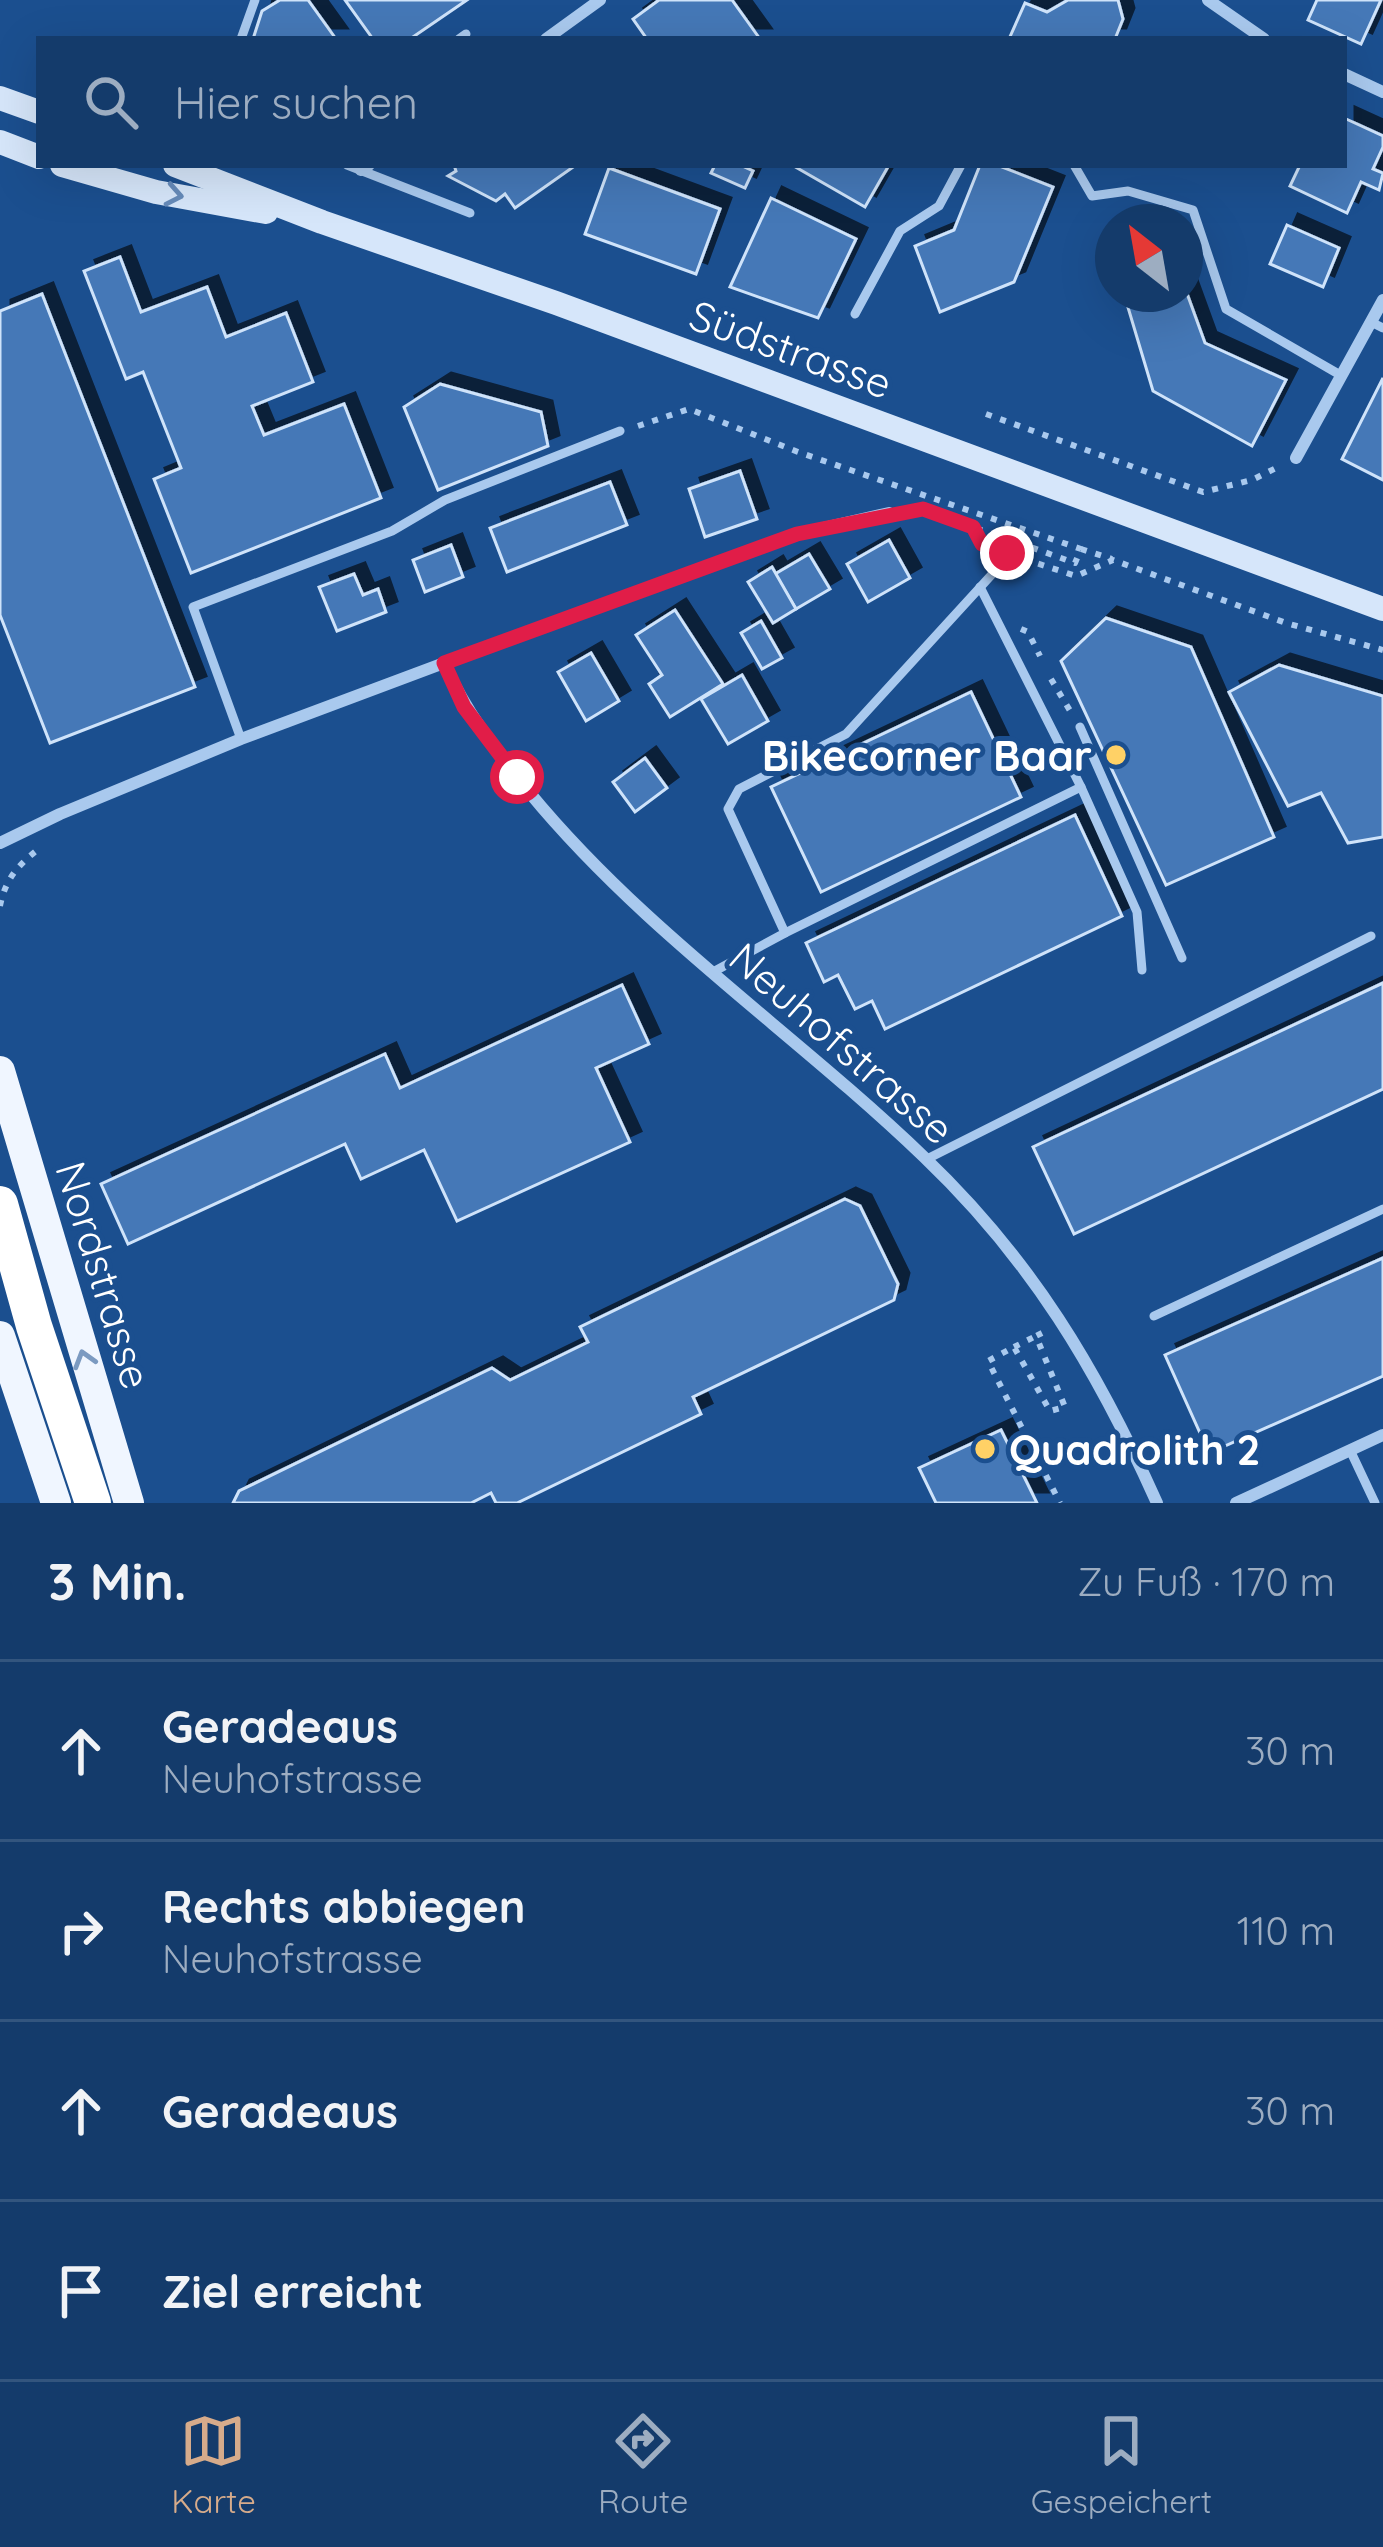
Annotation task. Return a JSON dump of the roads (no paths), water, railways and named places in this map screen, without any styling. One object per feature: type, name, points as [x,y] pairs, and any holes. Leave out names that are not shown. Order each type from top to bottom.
[{"type":"highway","points":[[0,1204],[40,1345],[93,1503]]},
{"type":"main road","points":[[0,98],[36,111]]},
{"type":"main road","points":[[0,142],[36,156]]},
{"type":"main road","name":"Südstrasse","points":[[72,168],[156,192],[322,222]]},
{"type":"main road","name":"Südstrasse","points":[[183,168],[1383,609]]},
{"type":"main road","name":"Südstrasse","points":[[1232,554],[1383,590]]},
{"type":"main road","name":"Nordstrasse","points":[[0,1071],[129,1503]]},
{"type":"main road","points":[[0,1336],[56,1503]]},
{"type":"street","points":[[550,36],[600,0]]},
{"type":"street","points":[[1208,0],[1260,36]]},
{"type":"street","points":[[1347,75],[1383,92]]},
{"type":"street","points":[[1296,458],[1377,325],[1383,300]]},
{"type":"street","points":[[0,843],[241,740],[444,663],[797,534],[889,514]]},
{"type":"street","name":"Neuhofstrasse","points":[[444,663],[464,707],[562,832],[619,890],[926,1159],[985,1220],[1040,1288],[1114,1408],[1156,1503]]},
{"type":"street","points":[[1236,1503],[1383,1435]]},
{"type":"lane","points":[[242,36],[255,0]]},
{"type":"lane","points":[[361,168],[470,213]]},
{"type":"lane","points":[[855,314],[900,230],[939,206],[959,168]]},
{"type":"lane","points":[[1076,168],[1092,196],[1129,191],[1193,210],[1226,309],[1342,376]]},
{"type":"lane","points":[[241,740],[193,607],[392,531],[445,500],[620,431]]},
{"type":"lane","points":[[785,933],[728,809],[739,789],[846,734],[1006,559]]},
{"type":"lane","points":[[980,587],[1081,787],[1137,912],[1142,970]]},
{"type":"lane","points":[[1080,727],[1182,958]]},
{"type":"lane","points":[[712,972],[1081,787]]},
{"type":"lane","points":[[926,1159],[1371,936]]},
{"type":"lane","points":[[1154,1316],[1383,1209]]},
{"type":"lane","points":[[1350,1450],[1375,1503]]},
{"type":"place","name":"Bikecorner Baar","points":[[1116,755]]},
{"type":"place","name":"Quadrolith 2","points":[[985,1449]]}]
